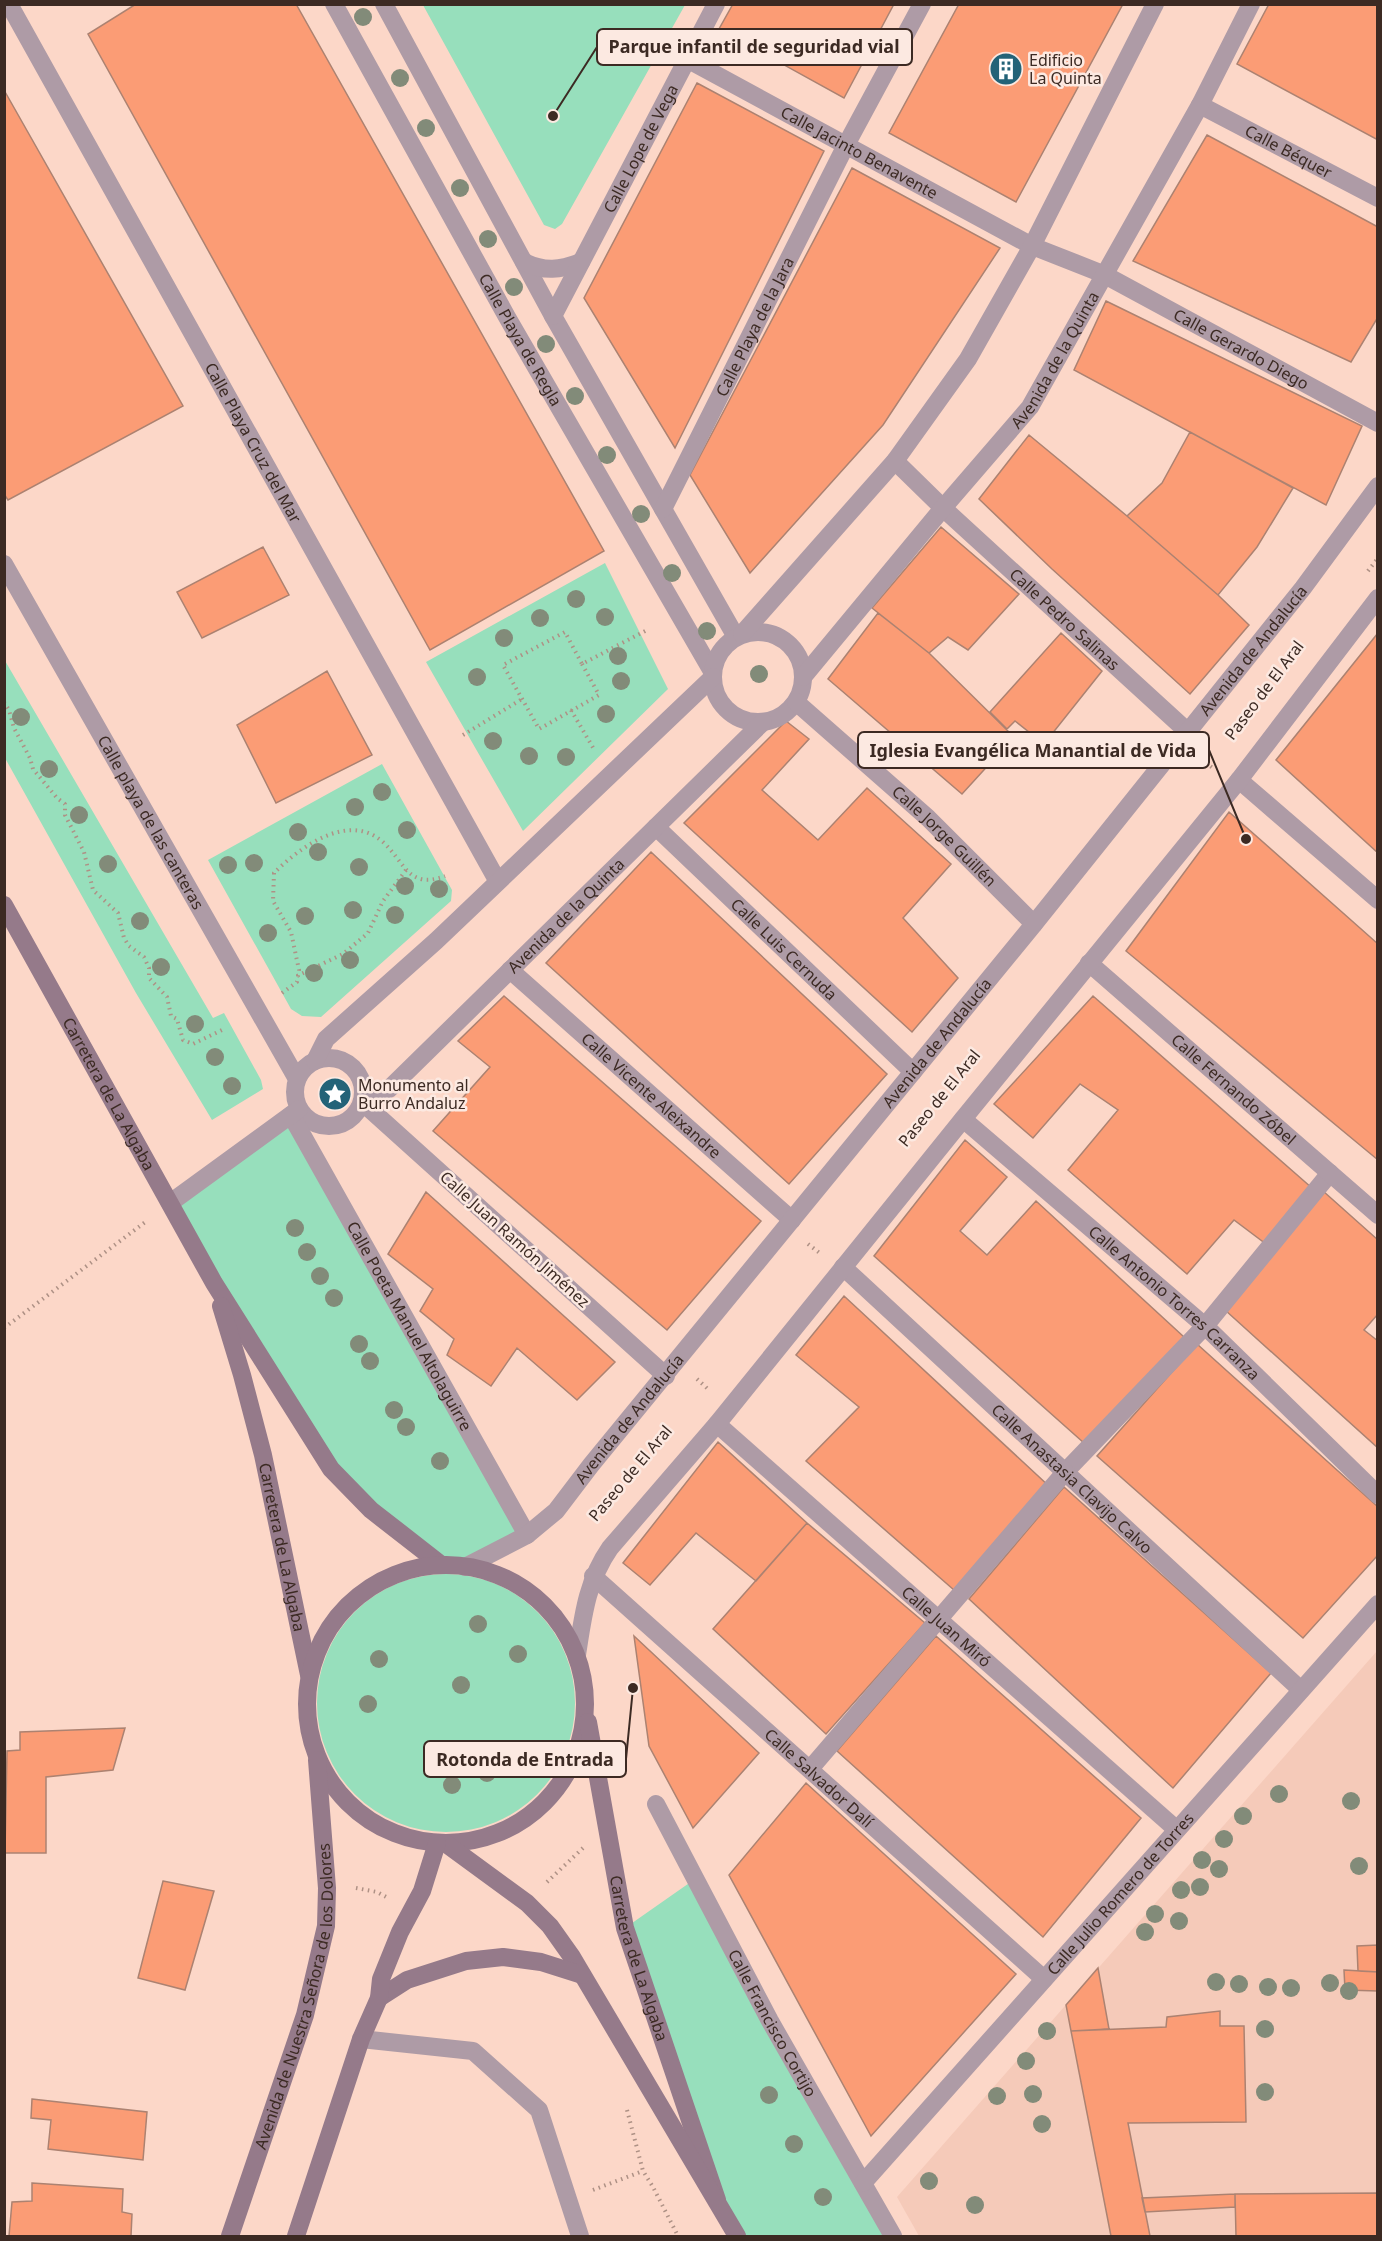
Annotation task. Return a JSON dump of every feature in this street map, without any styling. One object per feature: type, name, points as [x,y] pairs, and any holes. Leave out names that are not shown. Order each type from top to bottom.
[{"type":"main road","name":"Carretera de La Algaba","points":[[4,905],[214,1283],[331,1469],[371,1510],[439,1563]]},
{"type":"main road","name":"Carretera de La Algaba","points":[[214,1283],[263,1455],[309,1675]]},
{"type":"main road","points":[[439,1563],[465,1567],[501,1577],[533,1596],[559,1622],[577,1655],[585,1690],[586,1708],[580,1743],[566,1776],[544,1804],[515,1826],[482,1839],[441,1843],[409,1838],[376,1824],[346,1801],[325,1772],[316,1750],[307,1710],[309,1675],[324,1634],[351,1599],[388,1576],[439,1563]]},
{"type":"main road","name":"Carretera de La Algaba","points":[[586,1708],[625,1928],[717,2200]]},
{"type":"main road","name":"Avenida de Nuestra Señora de los Dolores","points":[[230,2236],[305,2015],[326,1926],[327,1888],[316,1750]]},
{"type":"main road","name":"Carretera de La Algaba","points":[[441,1843],[527,1903],[550,1926],[582,1975],[737,2236]]},
{"type":"main road","points":[[297,2236],[361,2039],[379,1998],[381,1979],[400,1932],[422,1891],[441,1843]]},
{"type":"main road","points":[[379,1998],[407,1980],[466,1961],[503,1957],[541,1962],[582,1975]]},
{"type":"street","name":"Calle Playa Cruz del Mar","points":[[9,4],[497,880]]},
{"type":"street","name":"Calle Playa de Regla","points":[[334,4],[513,327],[713,675]]},
{"type":"street","points":[[384,4],[553,316],[663,509],[739,636]]},
{"type":"street","name":"Calle Lope de Vega","points":[[553,316],[716,4]]},
{"type":"street","name":"Calle Playa de la Jara","points":[[663,509],[846,145],[922,4]]},
{"type":"street","points":[[739,636],[757,632],[771,633],[784,640],[794,650],[801,663],[803,677],[801,690],[796,702],[782,715],[763,722],[750,721],[737,718],[726,710],[713,686],[715,660],[722,649],[739,636],[895,461],[968,358],[1032,246],[1155,4]]},
{"type":"street","name":"Avenida de la Quinta","points":[[803,677],[1030,407],[1200,105],[1251,4]]},
{"type":"street","name":"Calle Jacinto Benavente","points":[[687,59],[1032,246],[1103,274]]},
{"type":"street","name":"Calle Béquer","points":[[1200,105],[1377,198]]},
{"type":"street","points":[[524,262],[540,269],[566,268],[581,262]]},
{"type":"street","name":"Calle Gerardo Diego","points":[[1103,274],[1377,423]]},
{"type":"street","name":"Calle Pedro Salinas","points":[[895,461],[943,508],[1188,732]]},
{"type":"street","name":"Avenida de Andalucía","points":[[465,1567],[527,1535],[556,1511],[591,1465],[666,1376],[1188,732],[1303,588],[1377,486]]},
{"type":"street","name":"Calle playa de las canteras","points":[[4,564],[297,1079]]},
{"type":"street","points":[[577,1655],[583,1613],[593,1576],[610,1548],[717,1424],[1239,780],[1377,598]]},
{"type":"street","points":[[315,1061],[326,1039],[436,941],[713,675]]},
{"type":"street","name":"Calle Jorge Guillén","points":[[796,702],[928,818],[1034,924]]},
{"type":"street","name":"Avenida de la Quinta","points":[[362,1102],[389,1089],[763,722]]},
{"type":"street","points":[[1239,780],[1377,900]]},
{"type":"street","name":"Calle Luis Cernuda","points":[[656,827],[913,1072]]},
{"type":"street","name":"Calle Fernando Zóbel","points":[[1089,963],[1377,1215]]},
{"type":"street","name":"Calle Vicente Aleixandre","points":[[510,970],[792,1220]]},
{"type":"street","points":[[326,1058],[348,1063],[362,1080],[364,1091],[362,1102],[357,1113],[349,1121],[327,1127],[316,1124],[295,1112],[297,1079],[305,1067],[315,1061],[326,1058]]},
{"type":"street","name":"Calle Juan Ramón Jiménez","points":[[362,1102],[666,1376]]},
{"type":"street","points":[[170,1203],[295,1112]]},
{"type":"street","name":"Calle Poeta Manuel Altolaguirre","points":[[295,1112],[527,1535]]},
{"type":"street","name":"Calle Antonio Torres Carranza","points":[[963,1119],[1205,1326],[1377,1495]]},
{"type":"street","points":[[810,1769],[1066,1471],[1205,1326],[1330,1173]]},
{"type":"street","name":"Calle Anastasia Clavijo Calvo","points":[[843,1267],[1301,1690]]},
{"type":"street","name":"Calle Juan Miró","points":[[717,1424],[1176,1829]]},
{"type":"street","name":"Calle Salvador Dalí","points":[[593,1576],[1044,1979]]},
{"type":"street","name":"Calle Julio Romero de Torres","points":[[863,2183],[1377,1604]]},
{"type":"street","name":"Calle Francisco Cortijo","points":[[656,1804],[770,2021],[893,2236]]},
{"type":"street","points":[[361,2039],[473,2051],[539,2110],[580,2236]]},
{"type":"path","points":[[1365,576],[1377,558]]},
{"type":"path","points":[[582,664],[647,630]]},
{"type":"path","points":[[565,632],[582,664],[599,695],[539,729],[503,665],[565,632]]},
{"type":"path","points":[[463,735],[522,699]]},
{"type":"path","points":[[4,702],[33,769],[57,798],[65,804],[65,815],[84,852],[93,890],[118,913],[124,938],[129,946],[144,957],[148,968],[148,978],[167,998],[171,1016],[177,1019],[183,1040],[193,1044],[222,1030]]},
{"type":"path","points":[[571,710],[596,753]]},
{"type":"path","points":[[1198,756],[1217,771]]},
{"type":"path","points":[[282,993],[297,982],[299,970],[291,932],[273,901],[274,873],[315,840],[331,832],[346,831],[373,835],[383,842],[406,870],[418,879],[430,882],[445,876]]},
{"type":"path","points":[[297,976],[343,954],[368,933],[383,902],[406,870]]},
{"type":"path","points":[[4,1328],[170,1203]]},
{"type":"path","points":[[804,1240],[824,1256],[817,1264]]},
{"type":"path","points":[[701,1369],[695,1377],[712,1392],[708,1397]]},
{"type":"path","points":[[544,1884],[584,1848]]},
{"type":"path","points":[[352,1887],[377,1892],[394,1900]]},
{"type":"path","points":[[624,2099],[643,2171],[678,2236]]},
{"type":"path","points":[[568,2199],[643,2171]]},
{"type":"shaded area","points":[[1377,1651],[1377,2236],[919,2236],[897,2197]]},
{"type":"green space","points":[[423,5],[685,5],[562,224],[555,229],[544,225]]},
{"type":"green space","points":[[605,563],[668,689],[523,831],[426,662]]},
{"type":"green space","points":[[4,659],[213,1018],[224,1013],[261,1080],[263,1089],[212,1120],[136,993],[5,758]]},
{"type":"green space","points":[[382,764],[452,890],[451,901],[321,1017],[302,1016],[291,1009],[208,860]]},
{"type":"green space","points":[[291,1115],[527,1535],[465,1567],[439,1563],[331,1469],[170,1203]]},
{"type":"green space","points":[[433,1574],[459,1574],[496,1583],[518,1595],[538,1611],[554,1631],[566,1653],[573,1678],[575,1703],[573,1728],[566,1753],[554,1775],[538,1795],[518,1811],[496,1823],[459,1832],[433,1832],[396,1823],[374,1811],[354,1795],[338,1775],[326,1753],[317,1716],[317,1690],[326,1653],[338,1631],[354,1611],[374,1595],[396,1583]]},
{"type":"green space","points":[[695,1879],[893,2236],[737,2236],[625,1928]]},
{"type":"building","points":[[136,4],[296,4],[604,551],[430,650],[88,34]]},
{"type":"building","points":[[733,4],[894,4],[844,98],[719,29]]},
{"type":"building","name":"Edificio La Quinta","points":[[959,4],[1123,4],[1016,202],[889,133]]},
{"type":"building","points":[[1269,4],[1378,4],[1378,140],[1237,64]]},
{"type":"building","points":[[697,83],[824,151],[675,448],[584,298]]},
{"type":"building","points":[[4,90],[183,406],[8,500],[4,494]]},
{"type":"building","points":[[1207,135],[1378,227],[1378,317],[1351,362],[1133,261]]},
{"type":"building","points":[[852,168],[1000,248],[883,425],[750,573],[690,475]]},
{"type":"building","points":[[1106,301],[1362,426],[1326,505],[1074,370]]},
{"type":"building","points":[[1190,432],[1293,488],[1257,547],[1218,595],[1127,516],[1162,483]]},
{"type":"building","points":[[1029,435],[1127,516],[1249,625],[1190,694],[1052,569],[979,499]]},
{"type":"building","points":[[941,527],[1019,594],[968,650],[948,637],[929,653],[872,608]]},
{"type":"building","points":[[263,547],[289,595],[202,638],[177,592]]},
{"type":"building","points":[[878,613],[929,653],[1014,737],[962,794],[828,679]]},
{"type":"building","points":[[1061,633],[1102,671],[1044,744],[1015,721],[1007,729],[990,712]]},
{"type":"building","points":[[1378,633],[1378,853],[1276,760]]},
{"type":"building","points":[[327,671],[372,755],[276,803],[237,725]]},
{"type":"building","points":[[786,721],[809,739],[762,790],[818,840],[867,788],[951,864],[903,918],[958,978],[912,1032],[684,823]]},
{"type":"building","points":[[1229,812],[1378,944],[1378,1160],[1126,951]]},
{"type":"building","points":[[651,852],[887,1074],[789,1184],[546,963]]},
{"type":"building","points":[[504,996],[761,1221],[667,1330],[433,1131],[490,1067],[458,1041]]},
{"type":"building","points":[[1093,996],[1312,1188],[1266,1244],[1234,1220],[1187,1274],[1068,1170],[1118,1110],[1080,1084],[1033,1138],[994,1104]]},
{"type":"building","points":[[965,1140],[1007,1177],[960,1231],[987,1255],[1036,1201],[1184,1337],[1084,1443],[874,1256]]},
{"type":"building","points":[[1323,1191],[1378,1240],[1378,1314],[1364,1330],[1378,1341],[1378,1448],[1225,1310]]},
{"type":"building","points":[[426,1192],[615,1362],[577,1400],[517,1348],[491,1386],[447,1355],[454,1339],[420,1311],[433,1289],[388,1254]]},
{"type":"building","points":[[844,1296],[1051,1488],[954,1590],[806,1461],[859,1407],[796,1355]]},
{"type":"building","points":[[1197,1344],[1378,1507],[1378,1555],[1303,1638],[1097,1456]]},
{"type":"building","points":[[718,1442],[807,1523],[756,1581],[696,1533],[650,1585],[623,1563]]},
{"type":"building","points":[[1064,1487],[1271,1673],[1173,1788],[969,1599]]},
{"type":"building","points":[[807,1523],[925,1623],[826,1734],[713,1629]]},
{"type":"building","points":[[634,1636],[759,1753],[693,1828],[649,1746]]},
{"type":"building","points":[[936,1636],[1141,1818],[1043,1937],[837,1751]]},
{"type":"building","points":[[125,1728],[113,1770],[46,1777],[46,1853],[5,1853],[7,1751],[20,1750],[20,1732]]},
{"type":"building","points":[[806,1783],[1016,1974],[871,2136],[729,1875]]},
{"type":"building","points":[[163,1881],[214,1891],[185,1990],[138,1978]]},
{"type":"building","points":[[1378,1945],[1378,1972],[1358,1971],[1357,1946]]},
{"type":"building","points":[[1098,1968],[1109,2029],[1071,2031],[1066,2005]]},
{"type":"building","points":[[1344,1970],[1378,1972],[1378,1991],[1345,1990]]},
{"type":"building","points":[[1220,2011],[1220,2026],[1244,2026],[1246,2122],[1128,2123],[1150,2236],[1111,2236],[1071,2031],[1166,2027],[1167,2017]]},
{"type":"building","points":[[32,2099],[147,2112],[143,2160],[48,2149],[51,2120],[31,2118]]},
{"type":"building","points":[[32,2183],[123,2189],[122,2212],[132,2214],[131,2236],[9,2236],[12,2202],[32,2201]]},
{"type":"building","points":[[1378,2193],[1378,2236],[1236,2236],[1235,2194]]},
{"type":"building","points":[[1235,2194],[1235,2207],[1145,2212],[1142,2198]]},
{"type":"place","name":"Edificio La Quinta","points":[[1006,69]]},
{"type":"place","name":"Parque infantil de seguridad vial","points":[[553,116]]},
{"type":"place","name":"Iglesia Evangélica Manantial de Vida","points":[[1246,839]]},
{"type":"place","name":"Monumento al Burro Andaluz","points":[[335,1094]]},
{"type":"place","name":"Rotonda de Entrada","points":[[633,1688]]}]
